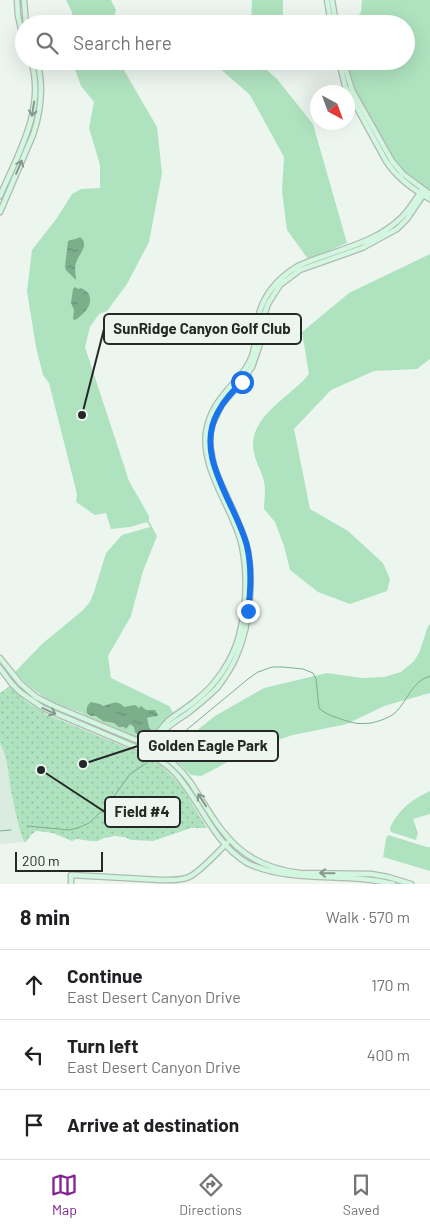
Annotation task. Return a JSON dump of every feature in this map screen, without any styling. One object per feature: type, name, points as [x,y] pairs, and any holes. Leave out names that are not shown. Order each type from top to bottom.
[{"type":"street","points":[[17,0],[18,15]]},
{"type":"street","points":[[24,0],[25,15]]},
{"type":"street","points":[[327,0],[330,15]]},
{"type":"street","points":[[332,0],[334,15]]},
{"type":"street","points":[[0,196],[28,132],[34,111],[33,70]]},
{"type":"street","points":[[0,212],[37,125],[41,101],[39,70]]},
{"type":"street","points":[[341,70],[345,86],[391,169],[404,182],[424,192]]},
{"type":"street","points":[[346,70],[352,90],[392,161],[430,199]]},
{"type":"street","points":[[147,752],[166,729],[201,703],[217,687],[232,665],[242,640],[249,598],[249,556],[241,530],[214,466],[211,456],[210,434],[219,410],[252,367],[259,347],[264,315],[268,304],[280,285],[300,270],[362,248],[397,229],[407,220],[424,192]]},
{"type":"street","points":[[0,658],[20,683],[36,697],[150,747],[171,761],[184,775],[217,824],[245,854],[269,867],[290,872],[376,874],[411,884]]},
{"type":"street","points":[[0,668],[20,692],[43,708],[147,752],[164,763],[180,780],[225,845],[248,863],[286,878],[375,880],[393,884]]},
{"type":"street","points":[[71,884],[71,875],[161,880],[181,879],[197,872],[230,840]]},
{"type":"street","points":[[286,878],[305,876],[310,873]]},
{"type":"shaded area","points":[[66,0],[111,0],[116,10],[115,15],[72,15]]},
{"type":"shaded area","points":[[252,0],[283,0],[283,15],[251,15]]},
{"type":"shaded area","points":[[362,0],[430,0],[430,191],[407,176],[396,165],[355,93],[355,85],[351,85],[347,70],[415,70],[415,15],[359,15],[361,12]]},
{"type":"shaded area","points":[[75,70],[124,70],[157,127],[162,173],[149,242],[127,284],[107,311],[99,314],[90,327],[85,347],[129,481],[149,516],[149,521],[157,536],[143,571],[131,616],[108,656],[111,678],[169,706],[174,714],[162,723],[149,740],[146,741],[53,702],[35,691],[15,672],[42,644],[82,611],[90,602],[106,553],[122,535],[150,527],[147,522],[130,527],[111,529],[106,513],[95,515],[76,502],[77,494],[49,383],[43,375],[36,347],[27,291],[32,250],[57,218],[72,194],[81,189],[100,188],[100,165],[89,128],[94,102],[81,86]]},
{"type":"shaded area","points":[[222,70],[268,70],[310,120],[310,130],[315,130],[347,243],[308,259],[287,230],[282,191],[284,157],[250,95]]},
{"type":"shaded area","points":[[430,254],[430,359],[417,369],[374,371],[331,390],[294,429],[310,509],[348,531],[383,563],[390,579],[387,591],[350,604],[318,592],[290,570],[275,522],[264,509],[265,485],[255,457],[253,440],[263,418],[309,374],[302,332],[349,293]]},
{"type":"shaded area","points":[[430,624],[430,693],[384,706],[347,724],[293,735],[256,747],[201,776],[191,775],[173,758],[172,750],[215,716],[264,688],[327,673],[362,678],[384,677],[401,672],[414,661],[419,653]]},
{"type":"shaded area","points":[[10,686],[26,701],[46,714],[142,754],[161,765],[182,787],[207,828],[191,828],[153,841],[132,840],[115,836],[98,841],[77,839],[72,841],[53,833],[36,831],[24,842],[16,814],[6,758],[0,743],[0,693]]},
{"type":"shaded area","points":[[0,743],[6,759],[16,815],[24,842],[0,844]]},
{"type":"shaded area","points":[[430,791],[430,814],[413,819],[418,833],[416,840],[391,832],[390,828],[401,810]]},
{"type":"shaded area","points":[[388,835],[430,847],[430,871],[383,857]]},
{"type":"water","points":[[80,237],[83,240],[84,246],[75,265],[76,280],[65,267],[68,241]]},
{"type":"water","points":[[75,287],[87,292],[90,301],[84,312],[75,320],[73,319],[74,310],[71,303]]},
{"type":"water","points":[[91,702],[103,706],[116,703],[124,707],[135,705],[139,708],[141,706],[146,710],[155,710],[158,715],[147,718],[151,730],[145,737],[137,734],[134,727],[130,724],[126,729],[114,723],[103,721],[96,716],[91,716],[87,713],[87,710]]},
{"type":"waterway","points":[[164,749],[248,679],[258,672],[272,667],[303,669],[313,673],[316,679],[319,708],[332,716],[359,724],[384,719],[396,712],[414,686],[430,676]]},
{"type":"waterway","points":[[27,826],[69,830],[89,823],[107,806],[130,774],[151,760]]},
{"type":"waterway","points":[[0,831],[11,830]]},
{"type":"place","name":"SunRidge Canyon Golf Club","points":[[82,415]]},
{"type":"place","name":"Golden Eagle Park","points":[[83,764]]},
{"type":"place","name":"Field #4","points":[[41,770]]},
{"type":"route","points":[[242,382],[226,398],[216,414],[210,434],[210,445],[216,472],[246,545],[250,566],[248,611]]}]
